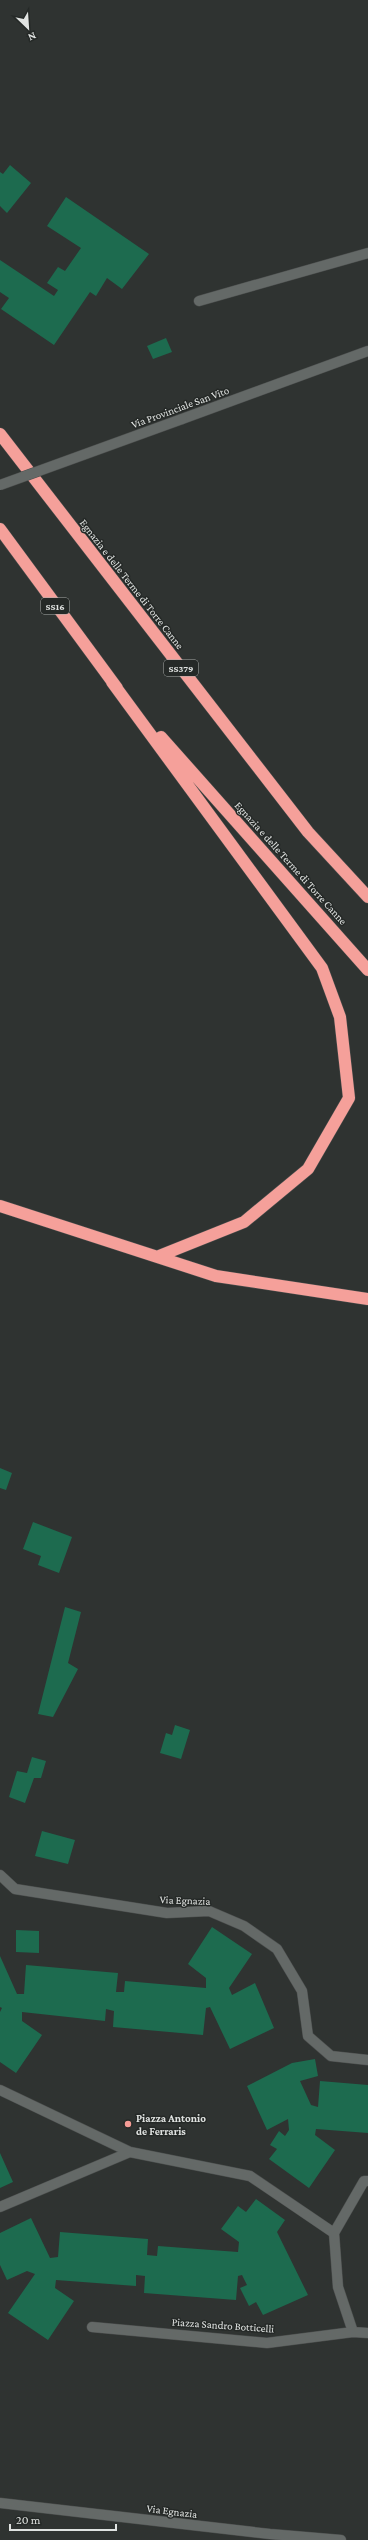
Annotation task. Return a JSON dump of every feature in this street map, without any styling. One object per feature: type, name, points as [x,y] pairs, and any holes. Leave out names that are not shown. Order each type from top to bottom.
[{"type":"highway","name":"Egnazia e delle Terme di Torre Canne","points":[[0,434],[308,832],[368,897]]},
{"type":"highway","name":"Egnazia e delle Terme di Torre Canne","points":[[0,529],[112,682],[368,970]]},
{"type":"highway","points":[[112,682],[322,968],[340,1017],[348,1098],[308,1169],[244,1222],[159,1256]]},
{"type":"highway","points":[[0,1206],[159,1256],[216,1276],[368,1299]]},
{"type":"street","points":[[199,301],[368,253]]},
{"type":"street","name":"Via Provinciale San Vito","points":[[0,485],[368,351]]},
{"type":"street","name":"Via Egnazia","points":[[0,1875],[15,1889],[167,1913],[209,1911],[244,1926],[277,1949],[302,1991],[308,2036],[332,2056],[368,2060]]},
{"type":"street","points":[[0,2090],[130,2152],[250,2176],[334,2233]]},
{"type":"street","points":[[0,2207],[130,2152]]},
{"type":"street","points":[[352,2332],[338,2287],[334,2233],[364,2181],[368,2181]]},
{"type":"street","name":"Piazza Sandro Botticelli","points":[[92,2327],[266,2342],[352,2332],[368,2333]]},
{"type":"street","name":"Via Egnazia","points":[[0,2503],[270,2537],[341,2540]]},
{"type":"building","points":[[10,165],[31,183],[7,213],[0,206],[0,172],[3,174]]},
{"type":"building","points":[[66,197],[149,254],[122,289],[107,278],[96,296],[90,292],[54,345],[1,309],[9,298],[0,292],[0,260],[54,296],[58,290],[47,283],[58,267],[65,271],[81,248],[47,226]]},
{"type":"building","points":[[166,338],[172,352],[153,359],[147,346]]},
{"type":"building","points":[[0,1468],[12,1473],[6,1490],[0,1488]]},
{"type":"building","points":[[33,1522],[72,1537],[59,1573],[38,1565],[41,1556],[23,1549]]},
{"type":"building","points":[[65,1607],[81,1612],[68,1663],[78,1669],[53,1717],[38,1714]]},
{"type":"building","points":[[175,1725],[190,1730],[181,1759],[160,1753],[166,1733],[172,1735]]},
{"type":"building","points":[[32,1757],[46,1761],[41,1778],[34,1778],[25,1803],[9,1797],[17,1771],[27,1773]]},
{"type":"building","points":[[42,1831],[75,1840],[68,1864],[35,1856]]},
{"type":"building","points":[[212,1927],[252,1954],[229,1988],[232,1995],[255,1983],[274,2028],[230,2049],[210,2007],[206,2008],[203,2035],[113,2027],[114,2011],[106,2009],[105,2021],[22,2012],[22,2021],[42,2035],[16,2073],[0,2062],[0,2012],[2,2008],[0,2007],[0,1956],[17,1994],[24,1994],[26,1965],[118,1973],[116,1992],[124,1992],[125,1981],[206,1988],[206,1978],[188,1964]]},
{"type":"building","points":[[16,1930],[39,1931],[39,1953],[16,1952]]},
{"type":"building","points":[[315,2059],[318,2076],[300,2081],[311,2105],[318,2107],[320,2081],[368,2085],[368,2133],[316,2129],[315,2135],[335,2150],[309,2188],[269,2159],[277,2149],[270,2145],[279,2131],[285,2136],[289,2130],[288,2119],[267,2130],[247,2086],[292,2063]]},
{"type":"building","points":[[0,2153],[13,2182],[0,2188]]},
{"type":"building","points":[[256,2199],[285,2220],[277,2232],[308,2295],[263,2315],[256,2302],[249,2306],[240,2288],[247,2285],[242,2275],[238,2276],[236,2300],[144,2293],[145,2276],[136,2275],[136,2286],[56,2280],[55,2288],[74,2301],[48,2340],[8,2313],[35,2274],[27,2271],[7,2280],[0,2265],[0,2233],[31,2218],[50,2258],[58,2257],[60,2232],[148,2239],[147,2255],[157,2256],[158,2246],[238,2252],[239,2242],[221,2229],[238,2206],[246,2212]]},
{"type":"place","name":"Piazza Antonio de Ferraris","points":[[128,2124]]}]
